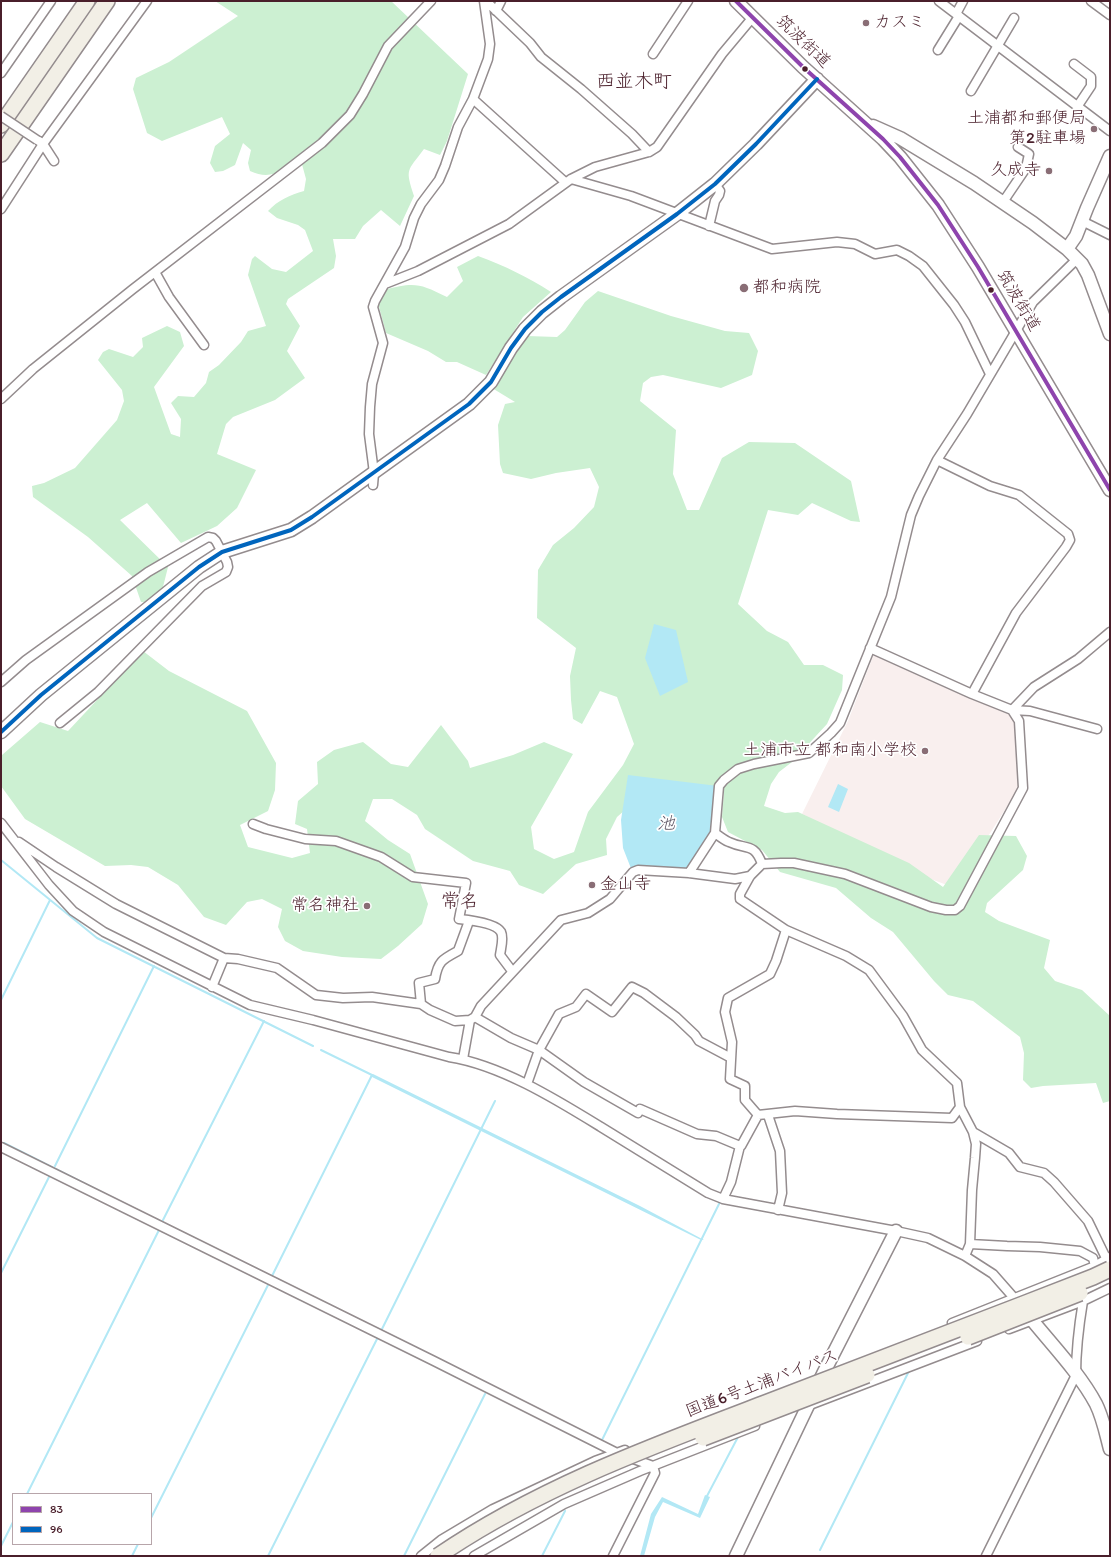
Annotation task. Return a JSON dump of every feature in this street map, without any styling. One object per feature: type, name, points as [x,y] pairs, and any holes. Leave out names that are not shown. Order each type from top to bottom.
[{"type":"highway","points":[[1,125],[87,1]]},
{"type":"highway","points":[[1,154],[107,1]]},
{"type":"highway","name":"国道6号土浦バイパス","points":[[438,1556],[489,1524],[541,1496],[636,1453],[983,1320],[1109,1262]]},
{"type":"highway","name":"国道6号土浦バイパス","points":[[456,1556],[496,1531],[531,1512],[606,1477],[1038,1310],[1110,1279]]},
{"type":"street","points":[[1,73],[51,1]]},
{"type":"street","points":[[1,209],[40,142],[147,1]]},
{"type":"street","points":[[1,399],[33,368],[322,144],[350,115],[363,94],[388,46],[431,1]]},
{"type":"street","points":[[485,1],[530,43],[541,57],[632,134],[649,152]]},
{"type":"street","points":[[374,479],[369,434],[370,407],[372,384],[383,343],[373,307],[406,247],[414,218],[421,204],[439,180],[458,126],[473,99],[488,59],[490,44],[485,1]]},
{"type":"street","points":[[496,11],[501,1]]},
{"type":"street","points":[[653,54],[688,1]]},
{"type":"street","name":"筑波街道","points":[[736,1],[817,79],[868,124],[888,137],[900,157],[949,219],[1109,487]]},
{"type":"street","points":[[939,1],[1110,131]]},
{"type":"street","points":[[938,50],[963,1]]},
{"type":"street","points":[[1095,2],[1110,16]]},
{"type":"street","points":[[385,284],[418,271],[509,224],[568,181],[595,168],[649,152],[656,147],[722,54],[753,17]]},
{"type":"street","points":[[970,91],[1014,18]]},
{"type":"street","points":[[1074,64],[1091,77],[1091,86],[1077,107]]},
{"type":"street","points":[[1,732],[41,695],[199,566],[222,552],[291,530],[374,479],[469,404],[491,382],[511,348],[525,329],[542,312],[677,214],[715,184],[756,144],[817,79]]},
{"type":"street","points":[[473,99],[568,181],[631,196],[772,250],[837,242],[855,244],[875,254],[897,250],[909,256],[923,266],[966,322],[990,374]]},
{"type":"street","points":[[1,116],[40,142],[54,161]]},
{"type":"street","points":[[888,137],[912,145],[1003,202],[1067,249],[1077,259],[1088,275],[1110,334]]},
{"type":"street","points":[[900,157],[912,145]]},
{"type":"street","points":[[1003,202],[1026,168],[1029,154],[1018,147]]},
{"type":"street","points":[[1067,249],[1074,241],[1110,156]]},
{"type":"street","points":[[709,226],[720,191],[715,184]]},
{"type":"street","points":[[1082,220],[1110,235]]},
{"type":"street","points":[[689,873],[715,833],[720,786],[724,780],[738,769],[754,764],[809,753],[840,723],[891,597],[911,516],[937,460],[967,414],[1033,302],[1077,259]]},
{"type":"street","points":[[155,272],[164,289],[204,345]]},
{"type":"street","points":[[937,460],[990,486],[1019,495],[1068,534],[1070,540],[1016,612],[972,694]]},
{"type":"street","points":[[1,682],[26,660],[148,572],[208,538],[213,538],[222,552],[228,567],[226,572],[202,586],[98,692],[60,723]]},
{"type":"street","points":[[1012,710],[1034,687],[1078,659],[1110,632]]},
{"type":"street","points":[[870,648],[972,694],[1012,710],[1030,711],[1097,729]]},
{"type":"street","points":[[965,1256],[970,1244],[972,1190],[976,1144],[973,1132],[960,1107],[957,1083],[922,1050],[902,1016],[869,970],[846,956],[786,930],[740,899],[740,894],[750,876],[762,864],[794,863],[844,874],[931,907],[955,910],[960,906],[1023,788],[1019,721],[1012,710]]},
{"type":"street","points":[[1,823],[49,885],[73,911],[104,932],[250,1005],[463,1059],[527,1084],[563,1103],[708,1193],[723,1199],[928,1238],[965,1256],[993,1274],[1076,1375],[1096,1404],[1104,1424],[1110,1449]]},
{"type":"street","points":[[253,824],[266,829],[305,839],[336,840],[381,857],[413,877],[466,883],[459,919],[495,926],[501,932],[502,940],[500,954],[512,971]]},
{"type":"street","points":[[715,833],[728,842],[752,848],[762,864]]},
{"type":"street","points":[[14,838],[56,867],[116,904],[224,958],[238,959],[277,968],[316,995],[343,998],[372,997],[421,1004],[430,1010],[455,1021],[473,1019],[510,1038],[539,1050],[584,1082],[638,1113],[640,1109],[697,1134],[716,1136],[740,1146]]},
{"type":"street","points":[[463,1059],[473,1019],[481,1006],[512,971],[522,964],[561,920],[588,914],[610,899],[632,872],[638,870],[689,873],[735,879],[750,876]]},
{"type":"street","points":[[421,1004],[419,983],[435,979],[438,964],[458,951],[469,921]]},
{"type":"street","points":[[786,930],[770,974],[728,998],[725,1012],[732,1042],[730,1079],[745,1086],[745,1100],[758,1115],[795,1111],[952,1118],[960,1107]]},
{"type":"street","points":[[212,987],[224,958]]},
{"type":"street","points":[[527,1084],[539,1050],[559,1014],[576,1007],[586,994],[612,1012],[632,987],[644,993],[676,1017],[695,1034],[699,1041],[731,1058]]},
{"type":"street","points":[[723,1199],[731,1182],[740,1146],[758,1115]]},
{"type":"street","points":[[768,1115],[780,1151],[782,1193],[778,1210]]},
{"type":"street","points":[[421,1556],[441,1540],[493,1509],[595,1461],[823,1374],[1095,1266],[1109,1262],[1088,1221],[1054,1182],[1044,1173],[1020,1167],[1009,1153],[973,1132]]},
{"type":"street","points":[[1,1147],[617,1453],[653,1466]]},
{"type":"street","points":[[736,1556],[823,1374],[896,1231]]},
{"type":"street","points":[[970,1244],[1040,1247],[1080,1251],[1092,1258],[1095,1266]]},
{"type":"street","points":[[474,1556],[564,1504],[653,1466],[778,1416],[808,1406],[1083,1301],[1110,1288]]},
{"type":"street","points":[[986,1556],[1076,1375],[1083,1301]]},
{"type":"street","points":[[613,1556],[655,1473],[653,1466]]},
{"type":"shaded area","name":"土浦市立 都和南小学校","points":[[874,654],[1016,717],[1020,781],[1015,794],[959,882],[947,885],[920,875],[802,814],[848,721]]},
{"type":"green space","points":[[215,1],[391,1],[468,74],[447,141],[440,155],[424,149],[409,171],[409,180],[414,196],[400,226],[381,210],[363,226],[355,239],[333,239],[336,256],[334,268],[288,299],[286,304],[300,326],[287,351],[305,378],[275,400],[233,417],[226,424],[217,454],[256,470],[237,508],[217,526],[181,543],[147,503],[120,520],[168,567],[159,603],[141,602],[132,576],[88,537],[33,497],[32,486],[44,483],[75,468],[117,420],[124,401],[122,390],[98,360],[103,352],[109,349],[133,357],[143,347],[142,338],[167,326],[180,332],[184,346],[154,387],[171,434],[180,437],[181,419],[171,403],[178,396],[194,397],[206,383],[209,372],[219,365],[241,342],[248,331],[266,326],[248,275],[252,259],[255,256],[272,269],[286,272],[313,251],[305,230],[298,225],[277,218],[268,211],[284,198],[304,191],[306,179],[300,157],[277,173],[265,175],[258,174],[250,171],[248,163],[251,150],[243,143],[235,165],[223,171],[215,172],[210,163],[215,146],[230,134],[222,117],[162,141],[147,133],[133,89],[136,78],[169,62],[238,16]]},
{"type":"green space","points":[[478,256],[516,272],[551,292],[523,317],[486,375],[457,362],[446,362],[428,351],[386,333],[378,303],[384,290],[416,285],[430,289],[447,297],[463,281],[457,267]]},
{"type":"green space","points":[[598,291],[671,316],[725,331],[749,333],[758,351],[752,375],[721,388],[663,375],[651,377],[643,383],[640,401],[676,430],[673,474],[687,510],[699,510],[722,458],[749,442],[795,443],[851,481],[860,522],[851,521],[812,503],[798,515],[768,510],[738,604],[767,631],[788,642],[804,665],[823,665],[843,675],[842,690],[827,724],[792,762],[779,772],[771,784],[764,806],[785,813],[798,812],[909,863],[943,887],[979,835],[1016,836],[1027,856],[1023,870],[987,903],[985,912],[999,921],[1050,940],[1044,968],[1055,981],[1082,990],[1110,1016],[1110,1101],[1103,1103],[1096,1083],[1031,1088],[1023,1080],[1024,1053],[1020,1037],[973,1001],[948,995],[934,981],[893,932],[871,918],[836,888],[780,872],[762,850],[728,832],[722,817],[724,792],[691,789],[641,796],[617,817],[606,839],[607,855],[576,864],[543,894],[519,885],[510,871],[473,861],[425,829],[417,815],[392,799],[373,799],[365,821],[388,840],[410,854],[428,904],[422,924],[381,959],[342,957],[303,951],[285,941],[278,927],[282,909],[262,899],[247,902],[226,925],[204,917],[178,885],[148,867],[131,865],[105,866],[25,819],[1,786],[2,755],[40,722],[68,731],[143,651],[169,671],[247,711],[276,763],[275,790],[268,811],[240,825],[248,847],[292,858],[310,853],[307,829],[295,824],[298,801],[318,784],[317,762],[334,750],[363,742],[391,764],[408,767],[441,725],[468,761],[470,768],[513,755],[544,742],[573,754],[531,827],[534,849],[554,859],[574,852],[588,812],[623,765],[634,744],[617,697],[600,691],[582,724],[573,719],[570,676],[576,648],[537,618],[538,570],[553,545],[574,528],[594,507],[599,487],[590,468],[556,473],[531,479],[503,473],[500,464],[498,425],[505,404],[515,402],[492,388],[502,376],[527,336],[557,337],[565,330],[585,302]]},
{"type":"water","points":[[654,624],[676,630],[688,682],[660,696],[645,658]]},
{"type":"water","name":"池","points":[[628,775],[718,786],[713,832],[689,872],[632,871],[623,848],[621,820]]},
{"type":"water","points":[[838,784],[848,789],[839,812],[828,807]]},
{"type":"water","points":[[373,1074],[640,1206],[704,1240],[701,1240],[370,1076]]},
{"type":"water","points":[[705,1495],[710,1497],[700,1518],[663,1502],[655,1517],[644,1556],[640,1556],[651,1514],[662,1497],[698,1514]]},
{"type":"waterway","points":[[1,860],[97,938],[313,1046]]},
{"type":"waterway","points":[[1,1000],[50,900]]},
{"type":"waterway","points":[[55,1166],[154,966]]},
{"type":"waterway","points":[[163,1220],[264,1021]]},
{"type":"waterway","points":[[321,1050],[372,1075]]},
{"type":"waterway","points":[[272,1276],[372,1075]]},
{"type":"waterway","points":[[382,1329],[495,1101]]},
{"type":"waterway","points":[[4,1143],[137,1210]]},
{"type":"waterway","points":[[1,1273],[50,1175]]},
{"type":"waterway","points":[[601,1442],[720,1202]]},
{"type":"waterway","points":[[28,1493],[159,1230]]},
{"type":"waterway","points":[[152,1516],[268,1285]]},
{"type":"waterway","points":[[268,1556],[377,1339]]},
{"type":"waterway","points":[[820,1550],[910,1369]]},
{"type":"waterway","points":[[404,1556],[485,1394]]},
{"type":"waterway","points":[[707,1496],[738,1437]]},
{"type":"waterway","points":[[542,1556],[565,1511]]},
{"type":"waterway","points":[[1,1546],[12,1524]]},
{"type":"waterway","points":[[132,1556],[138,1545]]},
{"type":"transit line","name":"83","points":[[736,1],[803,67],[883,139],[900,157],[938,205],[978,267],[1110,490]]},
{"type":"transit line","name":"96","points":[[1,732],[41,695],[199,567],[222,552],[291,530],[312,517],[469,404],[491,382],[511,348],[525,329],[542,312],[677,214],[715,184],[756,144],[817,79]]},
{"type":"place","name":"カスミ","points":[[866,23]]},
{"type":"place","name":"土浦都和郵便局 第2駐車場","points":[[1094,129]]},
{"type":"place","name":"久成寺","points":[[1049,171]]},
{"type":"place","name":"都和病院","points":[[744,288]]},
{"type":"place","name":"土浦市立 都和南小学校","points":[[925,751]]},
{"type":"place","name":"金山寺","points":[[592,885]]},
{"type":"place","name":"常名神社","points":[[367,906]]},
{"type":"district","name":"西並木町","points":[[634,82]]},
{"type":"district","name":"常名","points":[[460,902]]}]
